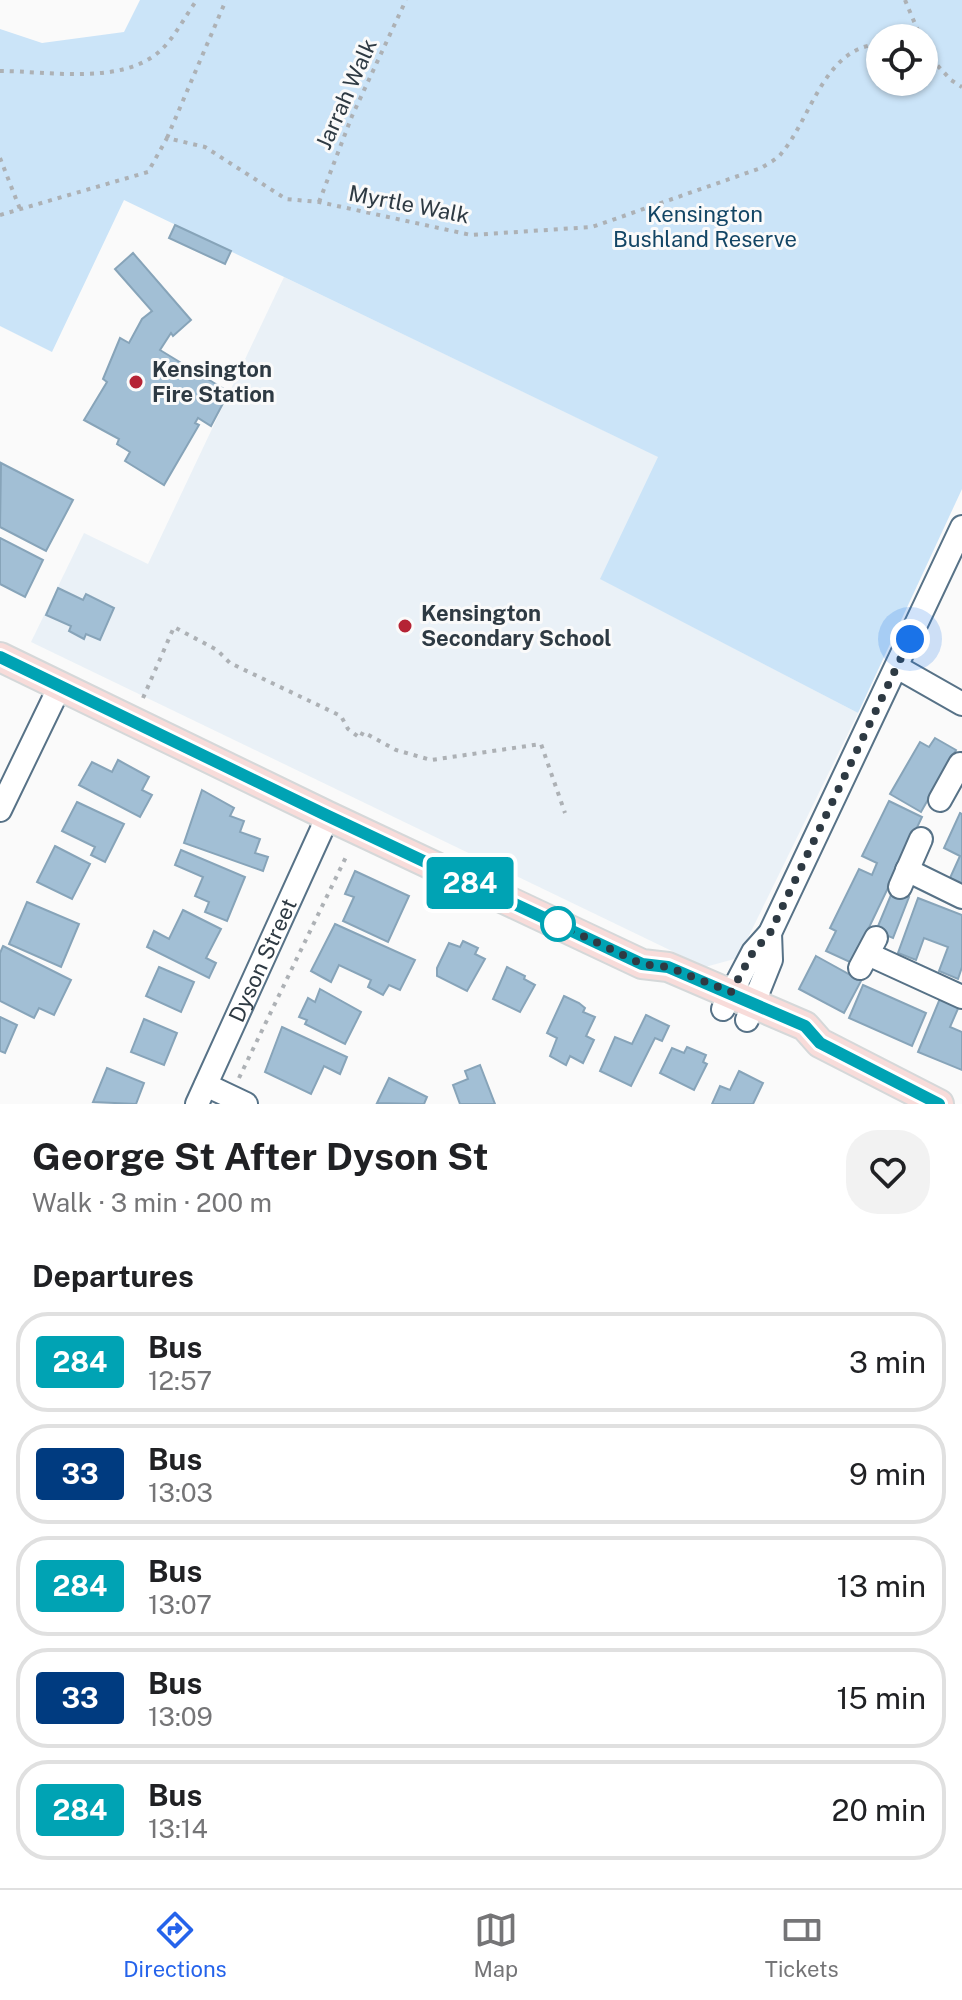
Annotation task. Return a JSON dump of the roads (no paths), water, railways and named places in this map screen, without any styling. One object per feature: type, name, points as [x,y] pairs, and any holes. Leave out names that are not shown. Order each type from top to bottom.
[{"type":"main road","points":[[0,657],[642,964],[668,967],[739,1006],[805,1026],[820,1043],[939,1104]]},
{"type":"street","points":[[739,1006],[753,952],[770,933],[962,527]]},
{"type":"street","points":[[897,667],[962,704]]},
{"type":"street","points":[[0,810],[60,686]]},
{"type":"street","points":[[940,800],[962,765]]},
{"type":"street","name":"Dyson Street","points":[[201,1094],[328,816]]},
{"type":"street","points":[[921,839],[903,879],[962,897]]},
{"type":"street","points":[[868,953],[962,997]]},
{"type":"street","points":[[201,1094],[246,1104]]},
{"type":"place","name":"Kensington Fire Station","points":[[136,382]]},
{"type":"place","name":"Kensington Secondary School","points":[[405,626]]},
{"type":"park label","name":"Kensington Bushland Reserve","points":[[705,226]]}]
